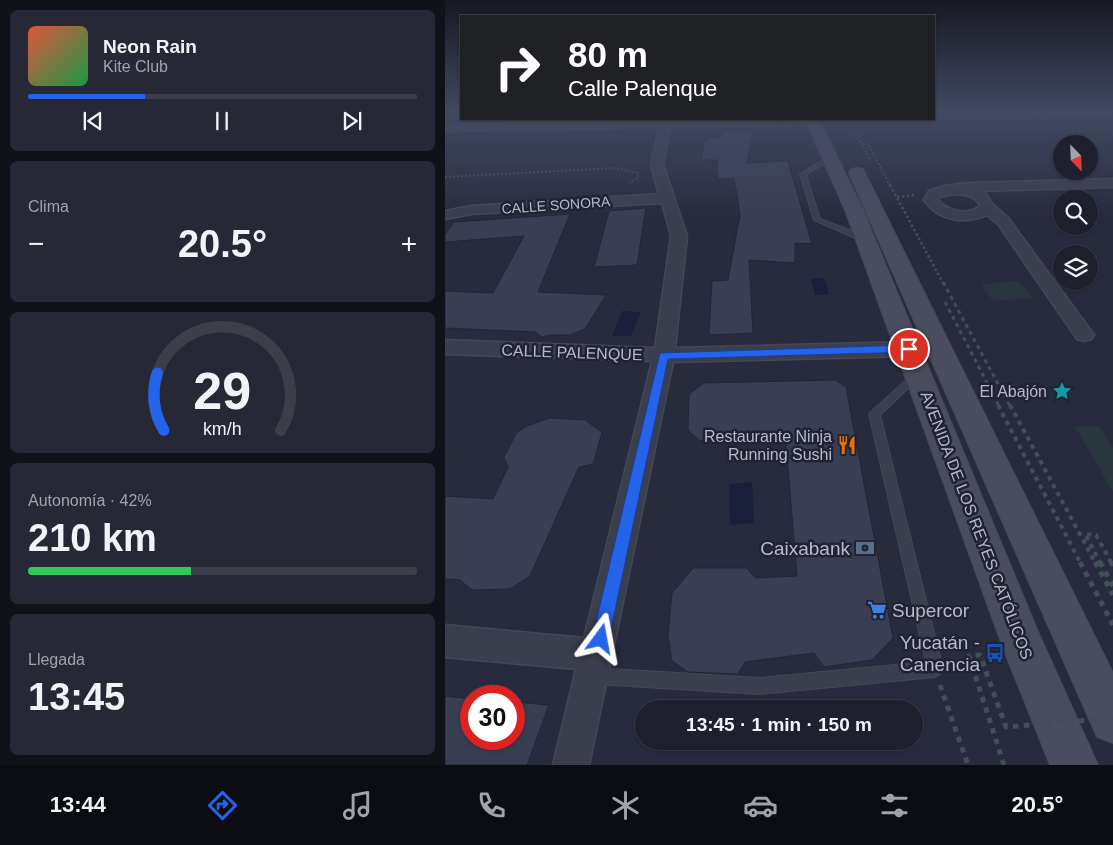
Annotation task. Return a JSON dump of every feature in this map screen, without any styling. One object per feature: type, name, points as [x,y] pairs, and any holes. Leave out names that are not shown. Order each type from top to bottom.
[{"type":"street","points":[[571,765],[664,355],[679,236],[657,164],[661,147]]},
{"type":"street","name":"AVENIDA DE LOS REYES CATÓLICOS","points":[[839,147],[866,239],[1024,648],[1074,765]]},
{"type":"street","name":"AVENIDA DE LOS REYES CATÓLICOS","points":[[843,147],[874,208],[1113,720]]},
{"type":"street","points":[[1025,187],[1004,194],[983,208],[951,214],[937,208],[931,200],[931,197],[939,192],[968,187],[1113,184]]},
{"type":"street","points":[[945,190],[968,192],[981,197],[983,208],[1003,221],[1084,335]]},
{"type":"street","name":"CALLE SONORA","points":[[445,216],[471,210],[667,198]]},
{"type":"street","name":"CALLE PALENQUE","points":[[445,347],[914,361]]},
{"type":"street","points":[[445,642],[595,665]]},
{"type":"lane","points":[[595,665],[759,686],[935,669],[873,414],[914,361]]},
{"type":"path","points":[[854,147],[871,161]]},
{"type":"path","points":[[869,147],[1113,595]]},
{"type":"path","points":[[445,177],[615,168],[631,170],[638,174],[638,178],[626,184]]},
{"type":"path","points":[[940,294],[1113,625]]},
{"type":"path","points":[[1113,566],[1095,535],[1085,534],[1113,586]]},
{"type":"path","points":[[1004,765],[969,656],[980,655],[1006,727],[1113,720]]},
{"type":"path","points":[[935,669],[968,765]]},
{"type":"shaded area","points":[[1019,281],[1032,298],[993,301],[981,284]]},
{"type":"shaded area","points":[[1099,426],[1113,448],[1113,492],[1075,427]]},
{"type":"water","points":[[824,278],[829,294],[815,295],[811,279]]},
{"type":"water","points":[[622,311],[641,312],[631,336],[612,336]]},
{"type":"water","points":[[752,482],[754,523],[730,525],[729,484]]},
{"type":"building","points":[[703,147],[750,147],[747,163],[788,161],[812,244],[795,243],[795,263],[749,260],[753,333],[709,335],[712,281],[728,280],[740,215],[734,178],[718,179],[717,160],[702,160]]},
{"type":"building","points":[[646,208],[637,265],[594,267],[609,211]]},
{"type":"building","points":[[570,214],[538,292],[606,295],[585,329],[570,335],[542,337],[535,332],[445,328],[445,291],[493,293],[524,236],[445,242],[445,235],[454,222]]},
{"type":"building","points":[[835,380],[846,387],[893,638],[872,660],[824,667],[814,653],[745,662],[738,674],[688,672],[672,661],[668,636],[672,593],[693,568],[747,568],[755,578],[797,576],[785,432],[740,434],[735,440],[700,441],[688,430],[689,394],[704,383]]},
{"type":"building","points":[[550,418],[585,420],[602,432],[593,464],[579,467],[530,576],[510,589],[472,590],[460,580],[445,579],[445,496],[493,499],[508,467],[504,457],[517,432],[527,426]]},
{"type":"building","points":[[445,696],[460,698],[460,750],[525,750],[525,703],[549,705],[527,765],[445,765]]},
{"type":"place","name":"El Abajón","points":[[1062,391]]},
{"type":"place","name":"Restaurante Ninja Running Sushi","points":[[847,445]]},
{"type":"place","name":"Caixabank","points":[[865,548]]},
{"type":"place","name":"Supercor","points":[[877,610]]},
{"type":"place","name":"Yucatán - Canencia","points":[[995,653]]},
{"type":"route","points":[[601,639],[664,355],[909,349]]}]
